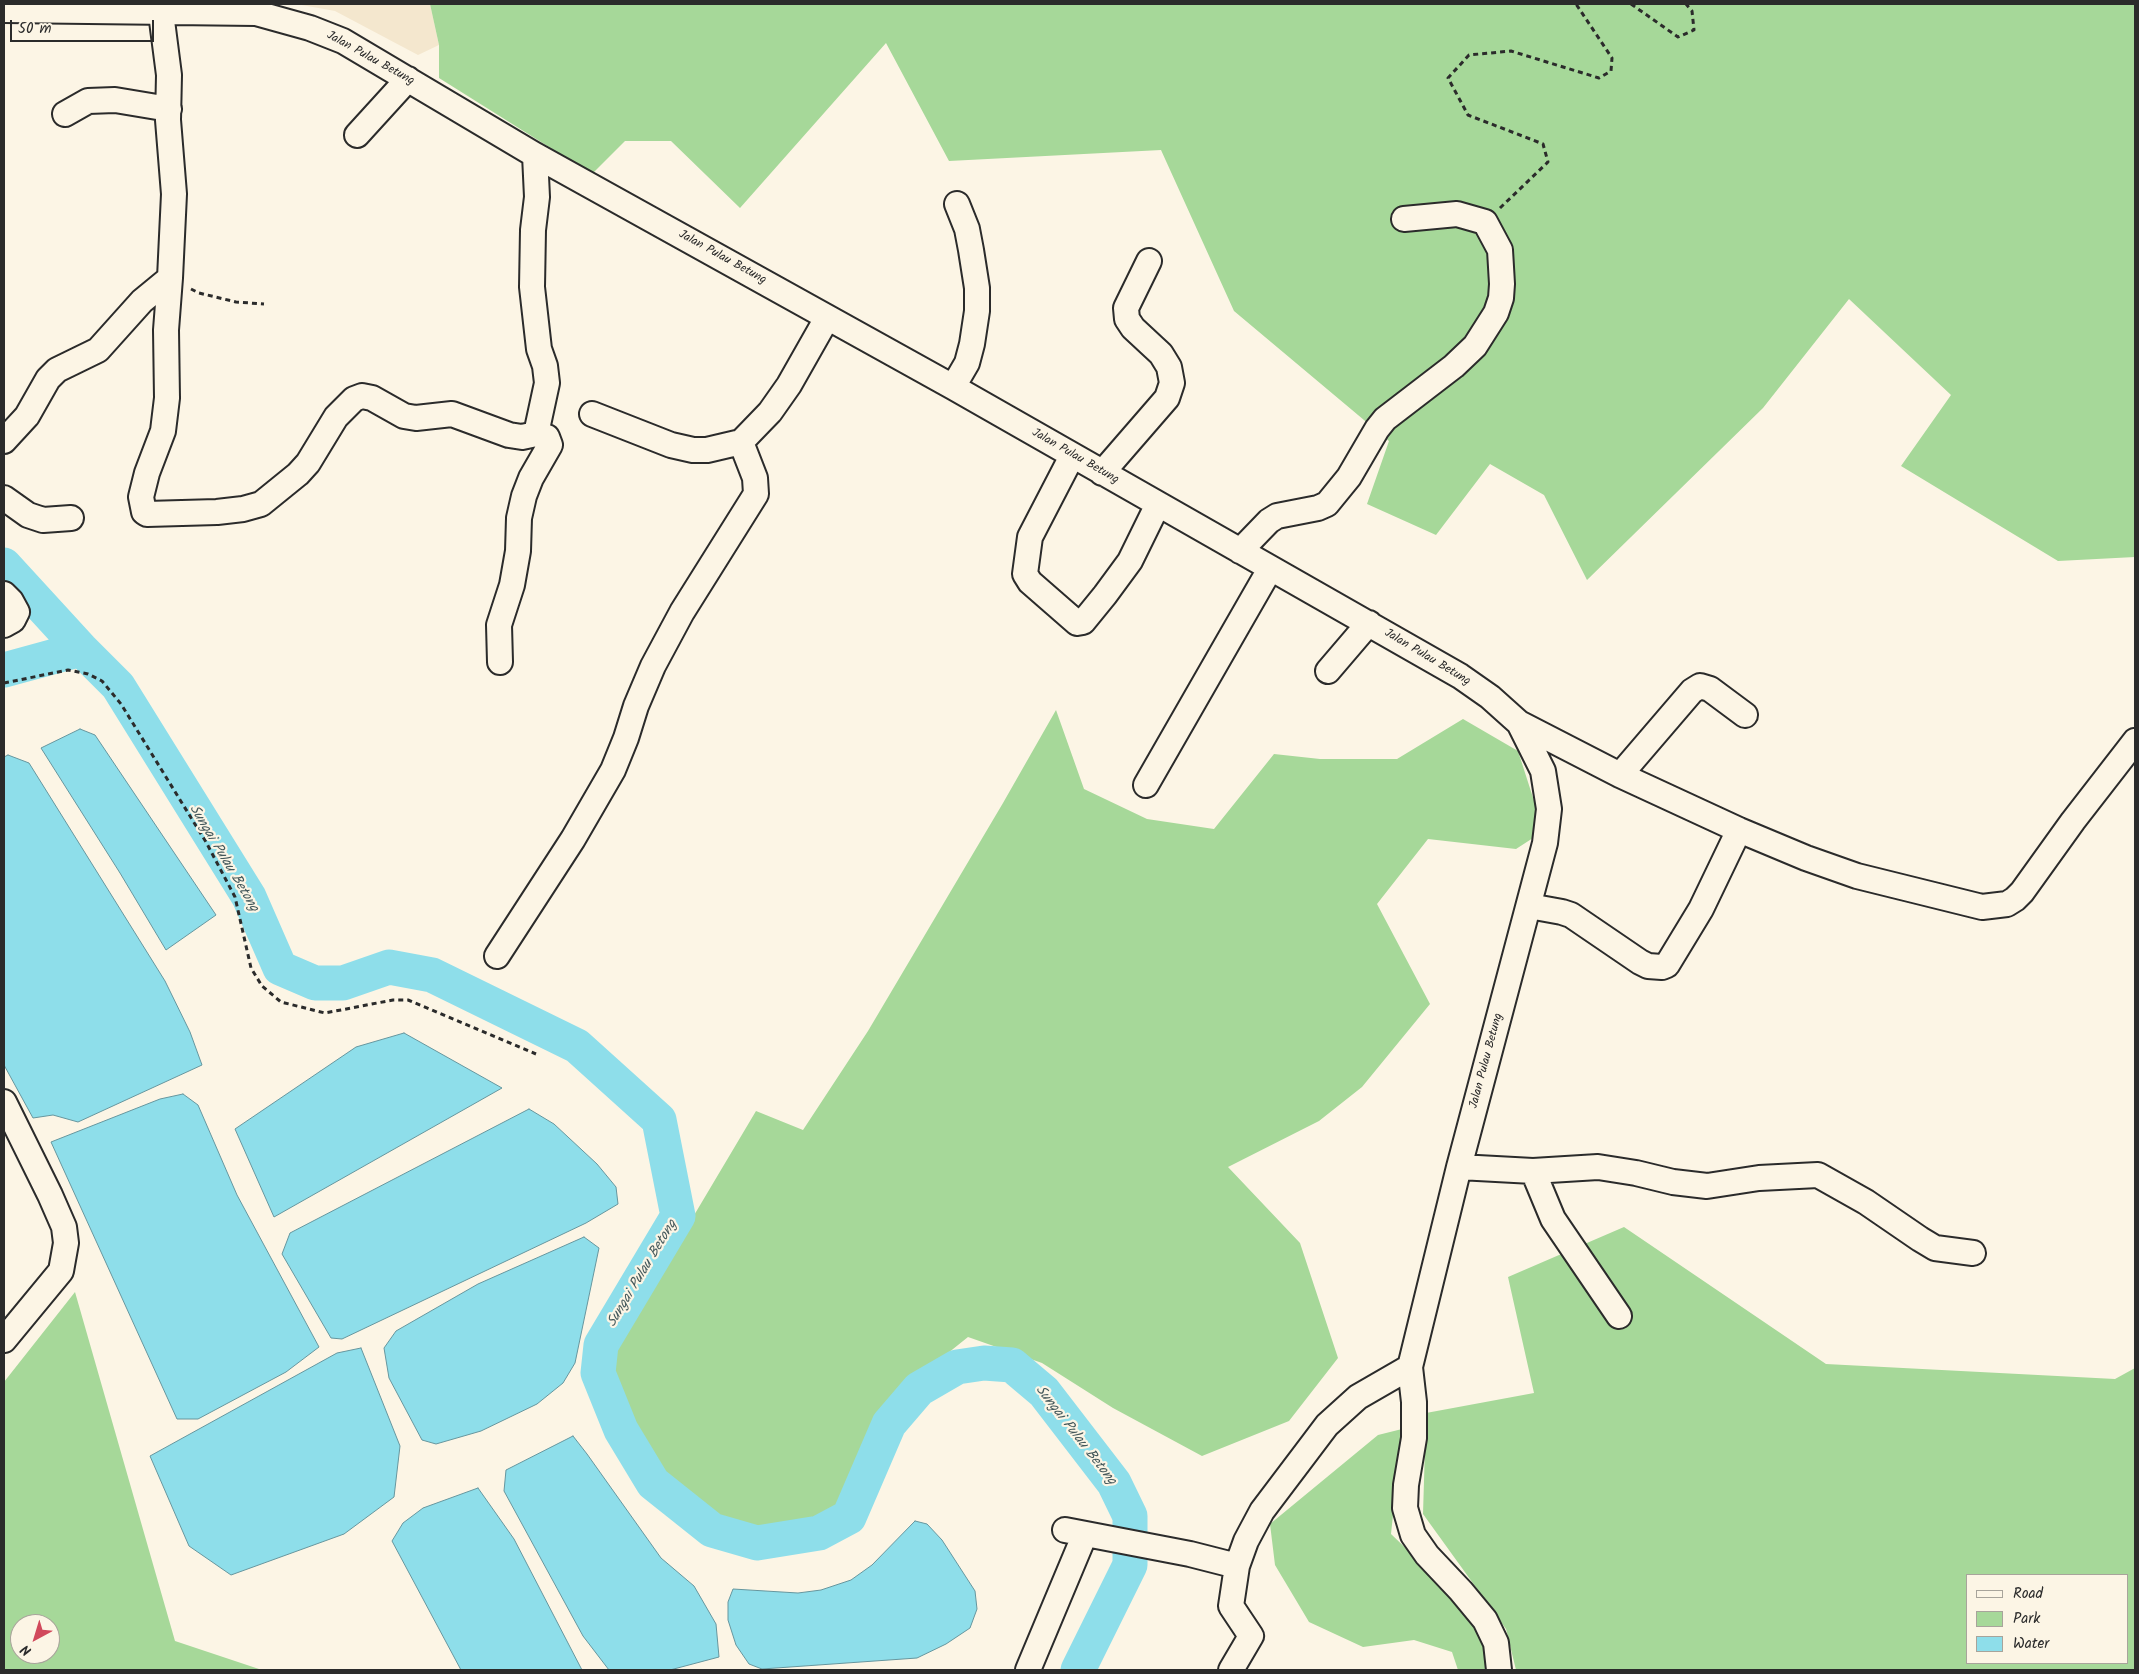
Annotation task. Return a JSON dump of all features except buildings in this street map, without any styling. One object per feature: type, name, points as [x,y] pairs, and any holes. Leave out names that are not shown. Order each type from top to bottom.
[{"type":"street","name":"Jalan Pulau Betung","points":[[4,10],[161,13],[256,9],[343,41],[535,155],[953,387],[1270,569],[1369,623],[1460,676],[1490,697],[1519,723],[1543,771],[1549,809],[1545,843],[1459,1167],[1410,1367]]},
{"type":"street","points":[[161,13],[169,75],[168,120],[174,194],[166,330],[167,406],[163,431],[147,473],[141,497],[142,508],[147,514],[216,512],[243,509],[260,504],[298,474],[308,463],[336,417],[354,399],[362,396],[372,398],[410,417],[452,414],[508,435],[522,437],[536,434],[547,437],[550,445],[531,478],[524,496],[519,518],[518,552],[512,584],[499,625],[500,662]]},
{"type":"street","points":[[357,135],[408,79]]},
{"type":"street","points":[[65,114],[88,102],[115,100],[169,109]]},
{"type":"street","points":[[535,155],[537,198],[533,230],[532,287],[539,349],[545,366],[547,383],[536,434]]},
{"type":"street","points":[[953,387],[967,363],[977,312],[977,288],[971,250],[967,229],[957,204]]},
{"type":"street","points":[[1240,551],[1269,520],[1277,516],[1318,508],[1328,504],[1349,477],[1385,419],[1454,366],[1475,346],[1496,313],[1501,298],[1500,250],[1485,222],[1457,214],[1404,219]]},
{"type":"street","points":[[1102,473],[1167,398],[1172,383],[1169,367],[1161,354],[1132,328],[1127,319],[1126,308],[1149,261]]},
{"type":"street","points":[[4,442],[27,416],[48,379],[57,370],[98,350],[142,301],[170,278]]},
{"type":"street","points":[[592,414],[671,445],[693,450],[707,450],[741,442],[770,412],[789,385],[827,318]]},
{"type":"street","points":[[497,956],[573,839],[613,770],[636,706],[653,666],[682,612],[756,494],[755,478],[741,442]]},
{"type":"street","points":[[1072,456],[1030,537],[1026,574],[1030,582],[1077,623],[1083,622],[1130,561],[1158,504]]},
{"type":"street","points":[[4,498],[28,516],[43,520],[71,518]]},
{"type":"street","points":[[1146,785],[1270,569]]},
{"type":"street","points":[[4,594],[11,601],[16,612],[13,620],[4,625]]},
{"type":"street","points":[[1328,671],[1369,623]]},
{"type":"street","points":[[1620,775],[1692,691],[1700,686],[1710,689],[1745,715]]},
{"type":"street","points":[[1519,723],[1620,775],[1739,830],[1806,858],[1857,876],[1982,908],[2007,904],[2022,892],[2073,821],[2135,742]]},
{"type":"street","points":[[1529,906],[1562,912],[1640,962],[1648,966],[1662,967],[1667,965],[1701,909],[1739,830]]},
{"type":"street","points":[[4,1102],[50,1195],[64,1227],[66,1243],[61,1271],[4,1340]]},
{"type":"street","points":[[1459,1167],[1533,1171],[1598,1167],[1636,1172],[1673,1182],[1707,1186],[1766,1178],[1818,1175],[1866,1202],[1935,1248],[1973,1253]]},
{"type":"street","points":[[1533,1171],[1553,1219],[1619,1316]]},
{"type":"street","points":[[1231,1670],[1251,1636],[1231,1606],[1237,1566],[1246,1541],[1262,1511],[1327,1425],[1358,1397],[1410,1367],[1414,1402],[1414,1438],[1406,1485],[1405,1508],[1413,1535],[1427,1555],[1485,1620],[1496,1643],[1499,1670]]},
{"type":"street","points":[[1028,1670],[1080,1533],[1190,1554],[1237,1566]]},
{"type":"path","points":[[1485,222],[1548,162],[1543,144],[1468,115],[1448,78],[1469,55],[1511,51],[1599,78],[1611,70],[1612,58],[1576,4]]},
{"type":"path","points":[[1631,4],[1678,37],[1694,30],[1692,12],[1686,4]]},
{"type":"path","points":[[170,278],[199,293],[236,302],[264,304]]},
{"type":"path","points":[[4,683],[68,670],[88,674],[102,681],[121,704],[206,842],[235,897],[251,968],[262,986],[281,1002],[325,1013],[393,1000],[408,1000],[536,1054]]},
{"type":"shaded area","points":[[296,4],[430,4],[439,45],[418,55],[335,11]]},
{"type":"green space","points":[[430,4],[2135,4],[2135,557],[2058,561],[1901,466],[1951,395],[1849,299],[1763,408],[1587,580],[1544,495],[1490,464],[1436,535],[1367,504],[1389,441],[1234,311],[1161,150],[949,161],[886,43],[740,208],[671,141],[625,141],[592,174],[439,78],[439,45]]},
{"type":"green space","points":[[1056,710],[1084,789],[1147,819],[1214,829],[1274,754],[1320,759],[1397,759],[1463,719],[1518,751],[1536,807],[1533,838],[1516,849],[1428,839],[1377,904],[1430,1004],[1362,1087],[1319,1121],[1228,1167],[1300,1243],[1338,1358],[1289,1421],[1202,1456],[1113,1408],[1042,1363],[968,1337],[882,1406],[850,1501],[786,1529],[728,1525],[667,1481],[636,1432],[611,1364],[630,1323],[756,1111],[803,1130],[868,1031]]},
{"type":"green space","points":[[1624,1227],[1826,1364],[2115,1379],[2135,1368],[2135,1670],[1516,1670],[1506,1629],[1423,1514],[1426,1413],[1534,1393],[1508,1277]]},
{"type":"green space","points":[[75,1292],[175,1641],[262,1670],[4,1670],[4,1382]]},
{"type":"green space","points":[[1402,1429],[1391,1534],[1471,1611],[1490,1659],[1491,1670],[1458,1670],[1452,1652],[1414,1640],[1363,1647],[1309,1622],[1275,1565],[1270,1524],[1378,1435]]},
{"type":"water","points":[[80,729],[95,735],[216,915],[166,950],[41,748]]},
{"type":"water","points":[[8,755],[29,763],[165,981],[190,1032],[202,1065],[78,1122],[53,1115],[33,1118],[4,1065],[4,757]]},
{"type":"water","points":[[404,1033],[502,1088],[274,1217],[235,1129],[356,1047]]},
{"type":"water","points":[[183,1094],[198,1105],[237,1195],[319,1347],[286,1372],[198,1419],[177,1419],[51,1142],[160,1099]]},
{"type":"water","points":[[529,1109],[554,1124],[597,1164],[616,1187],[618,1204],[586,1223],[342,1339],[331,1338],[282,1254],[290,1233]]},
{"type":"water","points":[[584,1237],[599,1248],[575,1363],[563,1383],[537,1404],[481,1431],[436,1444],[422,1440],[389,1378],[384,1348],[396,1331],[478,1284]]},
{"type":"water","points":[[361,1348],[400,1446],[394,1497],[344,1534],[231,1575],[189,1546],[150,1456],[337,1353]]},
{"type":"water","points":[[573,1436],[661,1558],[694,1586],[716,1624],[719,1657],[670,1670],[609,1670],[583,1636],[504,1491],[506,1470]]},
{"type":"water","points":[[478,1488],[514,1539],[582,1670],[461,1670],[392,1541],[403,1523],[423,1508]]},
{"type":"water","points":[[915,1521],[927,1524],[942,1540],[975,1591],[977,1609],[970,1628],[946,1644],[917,1658],[762,1669],[749,1664],[736,1645],[728,1620],[728,1602],[733,1589],[798,1593],[821,1590],[851,1580],[872,1565]]},
{"type":"waterway","name":"Sungai Pulau Betong","points":[[4,565],[81,649],[118,686],[249,897],[280,968],[315,983],[343,983],[389,967],[432,975],[577,1046],[659,1120],[678,1216],[601,1345],[598,1373],[621,1430],[653,1483],[712,1530],[757,1543],[819,1533],[849,1517],[889,1424],[919,1389],[957,1367],[984,1363],[1012,1365],[1044,1392],[1114,1483],[1130,1516],[1130,1565],[1078,1670]]},
{"type":"waterway","points":[[4,670],[81,649]]}]
